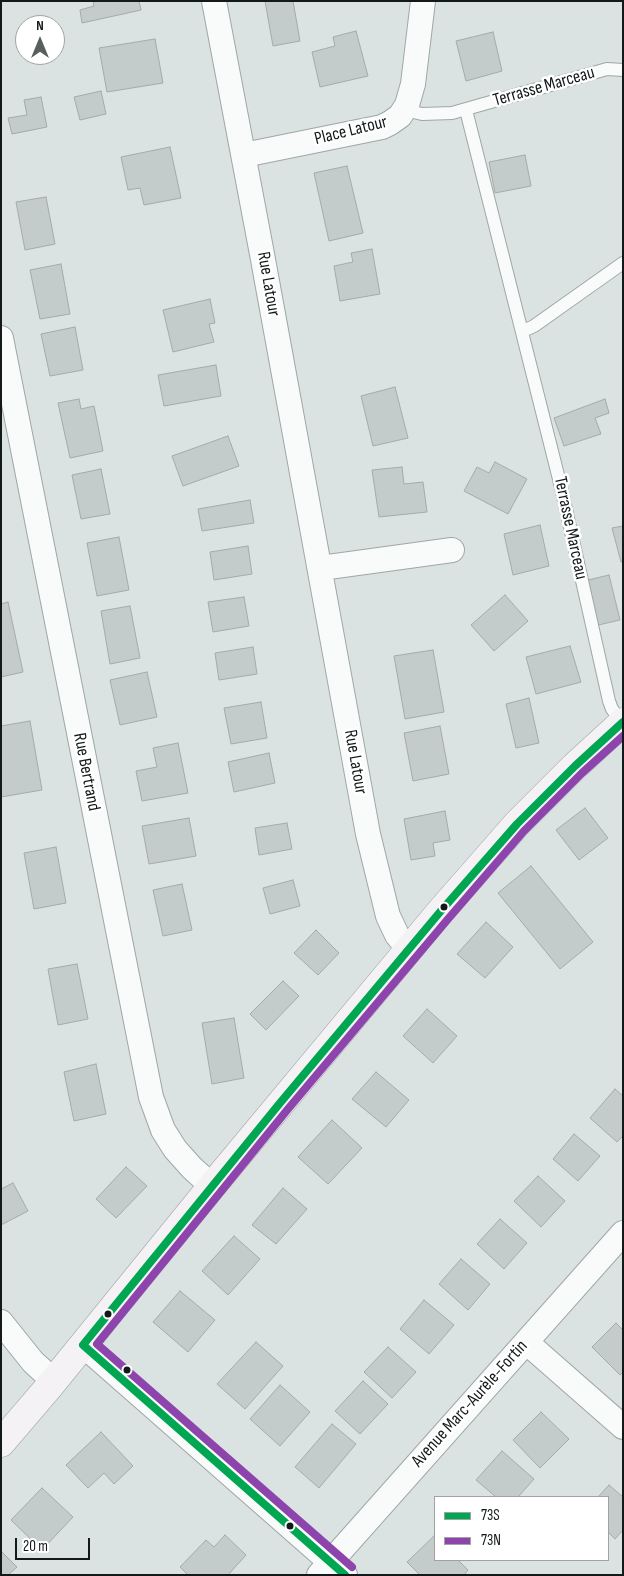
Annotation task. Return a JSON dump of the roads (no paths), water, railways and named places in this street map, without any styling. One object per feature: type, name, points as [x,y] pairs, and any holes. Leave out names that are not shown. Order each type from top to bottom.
[{"type":"street","name":"Rue Latour","points":[[214,1],[376,870],[392,926],[409,950]]},
{"type":"street","name":"Place Latour","points":[[244,155],[382,127],[396,120],[405,110],[410,98],[423,1]]},
{"type":"street","name":"Rue Bertrand","points":[[1,338],[152,1097],[163,1130],[175,1149],[212,1186]]},
{"type":"street","points":[[321,568],[452,550]]},
{"type":"street","points":[[1,1443],[54,1381],[212,1186],[517,824],[622,722]]},
{"type":"street","name":"Avenue Marc-Aurèle-Fortin","points":[[332,1570],[526,1342],[623,1234]]},
{"type":"street","points":[[1,1322],[33,1362],[54,1381]]},
{"type":"street","points":[[526,1342],[623,1428]]},
{"type":"street","points":[[83,1345],[332,1570]]},
{"type":"lane","name":"Terrasse Marceau","points":[[405,110],[429,114],[452,113],[607,69],[623,70]]},
{"type":"lane","name":"Terrasse Marceau","points":[[466,110],[561,487],[609,701],[612,709],[622,722]]},
{"type":"lane","points":[[523,332],[623,263]]}]
